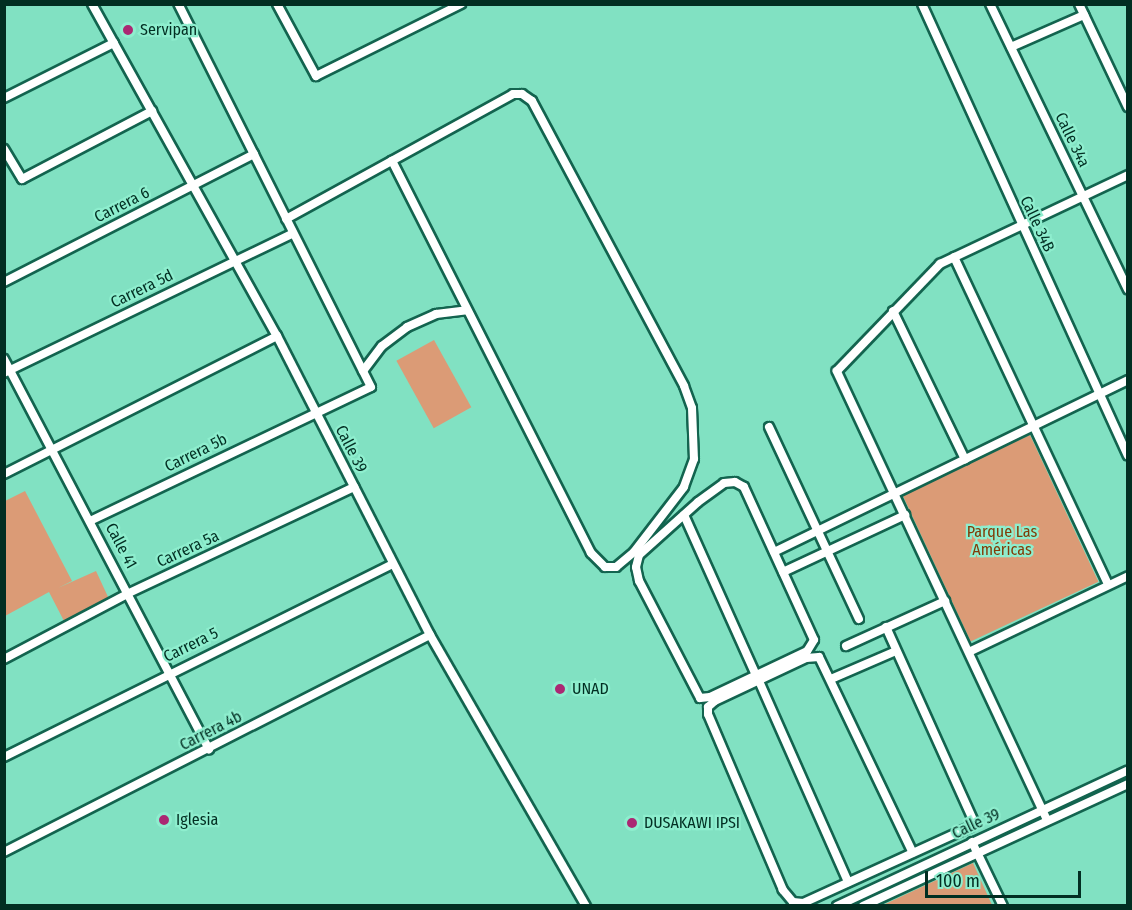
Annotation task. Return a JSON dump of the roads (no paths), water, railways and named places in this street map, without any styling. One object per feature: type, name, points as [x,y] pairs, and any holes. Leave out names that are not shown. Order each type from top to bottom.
[{"type":"street","name":"Calle 39","points":[[92,4],[277,336],[430,635],[586,906]]},
{"type":"street","points":[[178,4],[363,371],[382,346],[407,327],[436,314],[467,310]]},
{"type":"street","points":[[277,4],[316,76],[461,4]]},
{"type":"street","name":"Calle 34B","points":[[922,4],[1128,455]]},
{"type":"street","name":"Calle 34a","points":[[990,4],[1128,289]]},
{"type":"street","points":[[1079,4],[1128,107]]},
{"type":"street","points":[[1011,47],[1084,15]]},
{"type":"street","points":[[4,98],[114,43]]},
{"type":"street","points":[[286,219],[513,94],[522,94],[537,108],[684,386],[692,408],[694,459],[684,487],[634,552],[616,567],[604,567],[591,553],[392,161]]},
{"type":"street","points":[[4,149],[22,178],[152,111]]},
{"type":"street","name":"Carrera 6","points":[[4,282],[254,154]]},
{"type":"street","points":[[1047,820],[837,371],[932,271],[954,257],[1128,175]]},
{"type":"street","name":"Carrera 5d","points":[[7,371],[293,233]]},
{"type":"street","points":[[954,257],[1108,584]]},
{"type":"street","points":[[893,311],[965,459]]},
{"type":"street","points":[[4,474],[277,336]]},
{"type":"street","name":"Calle 41","points":[[4,359],[7,371],[52,449],[171,671],[209,749]]},
{"type":"street","name":"Carrera 5b","points":[[90,521],[371,387],[363,371]]},
{"type":"street","points":[[774,552],[1128,380]]},
{"type":"street","points":[[769,427],[859,619]]},
{"type":"street","points":[[886,627],[974,822],[913,853],[803,903],[793,902],[783,890],[708,714],[711,704],[758,678],[807,651],[814,640],[744,487],[735,482],[724,483],[639,555],[639,581],[700,698],[758,678],[816,656],[831,679],[913,853]]},
{"type":"street","name":"Carrera 5a","points":[[4,659],[129,593],[354,487]]},
{"type":"street","points":[[684,515],[848,882]]},
{"type":"street","points":[[783,572],[905,515]]},
{"type":"street","name":"Carrera 5","points":[[4,757],[171,671],[393,564]]},
{"type":"street","points":[[969,652],[1128,576]]},
{"type":"street","points":[[846,646],[945,601]]},
{"type":"street","name":"Carrera 4b","points":[[4,852],[430,635]]},
{"type":"street","points":[[831,679],[896,651]]},
{"type":"street","name":"Calle 39","points":[[837,906],[1128,770]]},
{"type":"street","name":"Calle 39","points":[[864,906],[1128,784]]},
{"type":"street","points":[[972,842],[1003,906]]},
{"type":"place","name":"Servipan","points":[[128,30]]},
{"type":"place","name":"UNAD","points":[[560,689]]},
{"type":"place","name":"Iglesia","points":[[164,820]]},
{"type":"place","name":"DUSAKAWI IPSI","points":[[632,823]]},
{"type":"park label","name":"Parque Las Américas","points":[[1002,541]]}]
